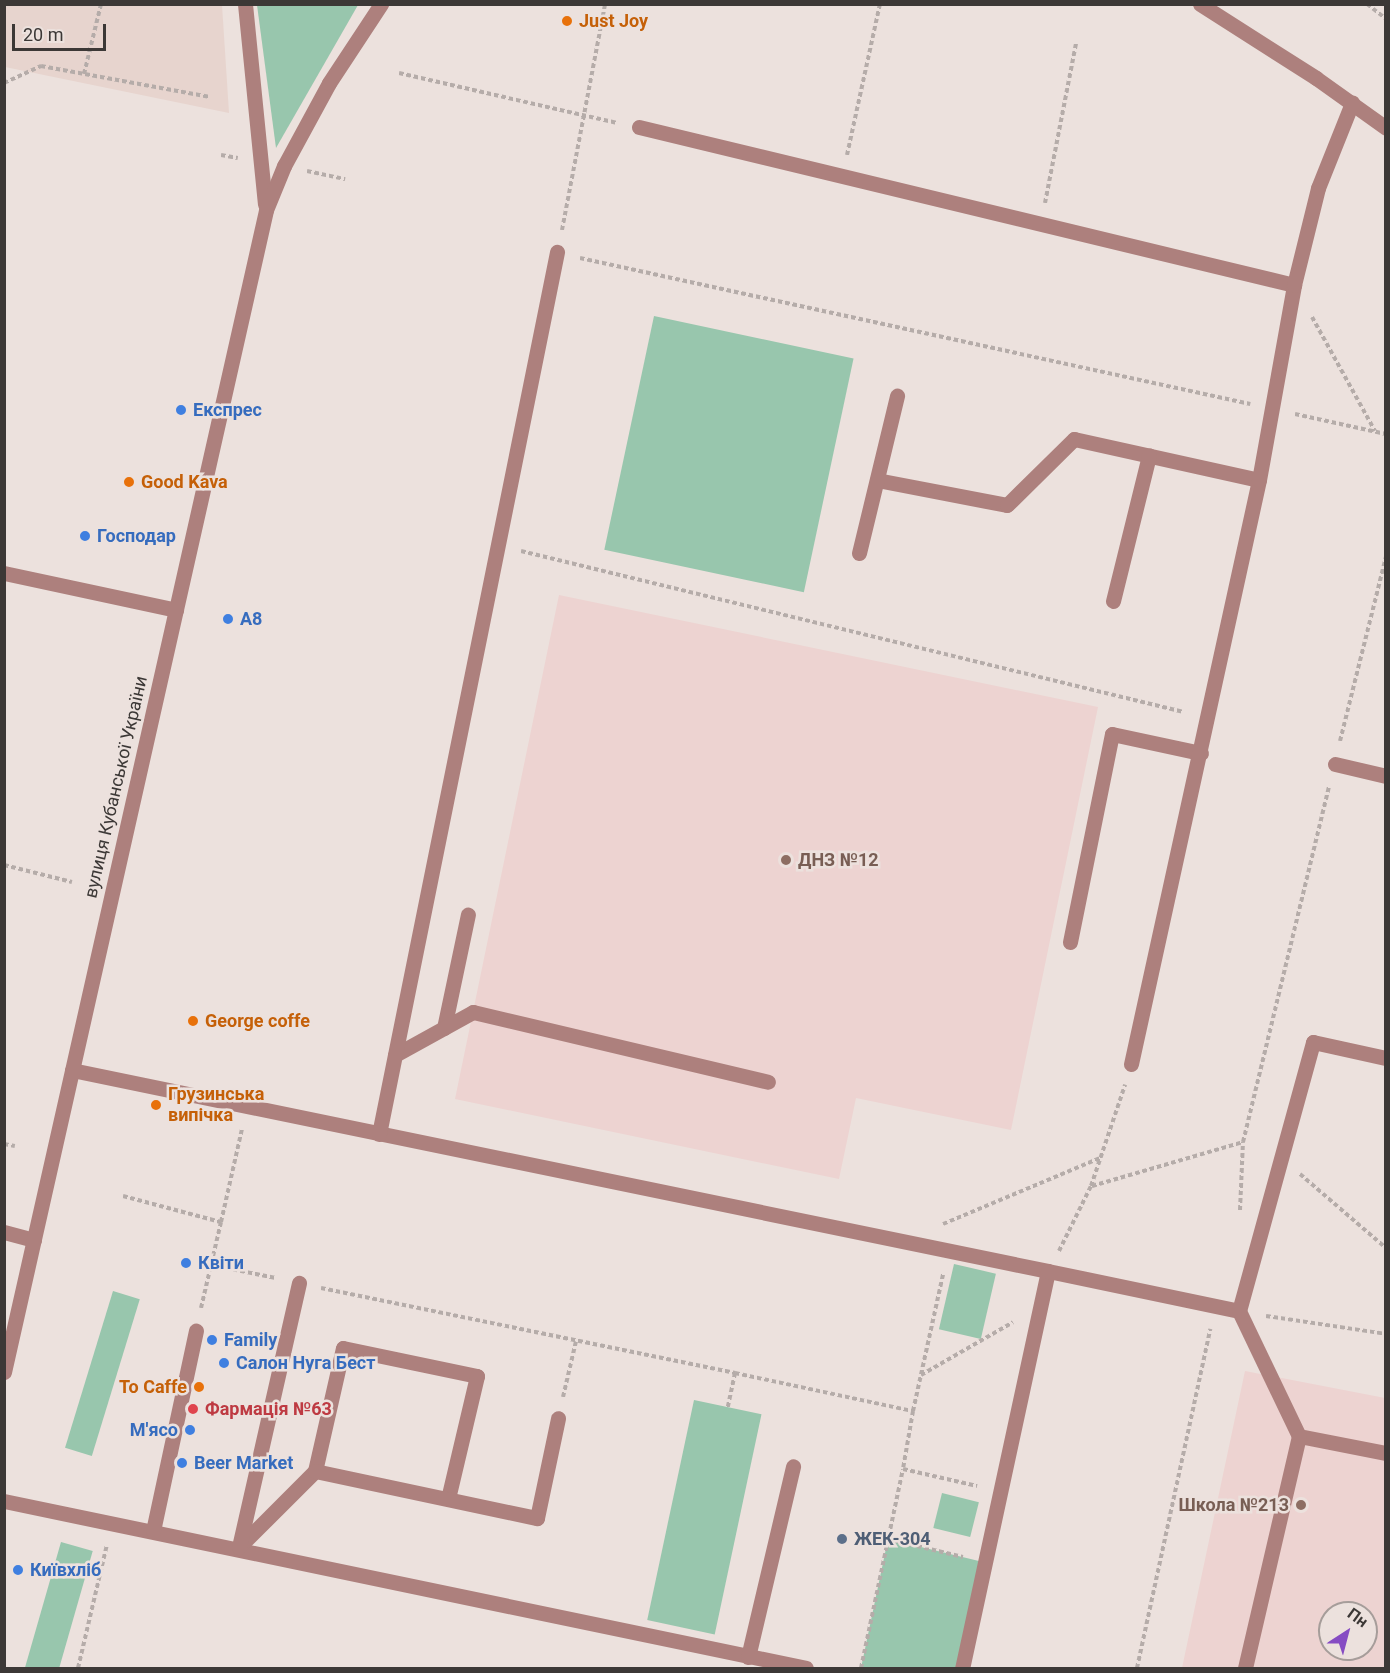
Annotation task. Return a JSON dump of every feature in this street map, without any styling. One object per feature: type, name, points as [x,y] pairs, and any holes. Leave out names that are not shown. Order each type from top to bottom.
[{"type":"street","name":"вулиця Кубанської України","points":[[245,4],[266,210]]},
{"type":"street","name":"вулиця Кубанської України","points":[[4,1372],[266,210],[284,166],[329,83],[381,4]]},
{"type":"street","points":[[1200,4],[1386,128]]},
{"type":"street","points":[[1131,1064],[1209,718],[1259,480],[1270,408],[1294,285],[1318,188],[1352,104]]},
{"type":"street","points":[[639,127],[1294,285]]},
{"type":"street","points":[[379,1134],[496,545],[557,252]]},
{"type":"street","points":[[859,553],[897,396]]},
{"type":"street","points":[[877,480],[1007,505],[1074,439],[1259,480]]},
{"type":"street","points":[[1113,602],[1149,455]]},
{"type":"street","points":[[4,573],[176,610]]},
{"type":"street","points":[[1070,942],[1112,734],[1201,753]]},
{"type":"street","points":[[1335,764],[1386,776]]},
{"type":"street","points":[[444,1028],[468,914]]},
{"type":"street","points":[[395,1055],[473,1012],[768,1082]]},
{"type":"street","points":[[1245,1668],[1299,1436],[1239,1311],[1313,1042],[1386,1058]]},
{"type":"street","points":[[72,1070],[1239,1311]]},
{"type":"street","points":[[4,1232],[34,1240]]},
{"type":"street","points":[[962,1668],[983,1562],[1048,1272]]},
{"type":"street","points":[[239,1547],[299,1283]]},
{"type":"street","points":[[153,1531],[196,1331]]},
{"type":"street","points":[[239,1547],[315,1471],[343,1348],[477,1376],[448,1499]]},
{"type":"street","points":[[315,1471],[537,1518],[558,1418]]},
{"type":"street","points":[[1299,1436],[1386,1453]]},
{"type":"street","points":[[748,1657],[793,1466]]},
{"type":"street","points":[[4,1501],[239,1547],[806,1668]]},
{"type":"path","points":[[84,74],[101,4]]},
{"type":"path","points":[[605,4],[586,116],[557,252],[1386,434]]},
{"type":"path","points":[[843,177],[880,4]]},
{"type":"path","points":[[1367,4],[1386,19]]},
{"type":"path","points":[[1041,224],[1076,43]]},
{"type":"path","points":[[4,83],[41,66],[210,97]]},
{"type":"path","points":[[399,73],[639,127]]},
{"type":"path","points":[[1294,285],[1376,432]]},
{"type":"path","points":[[496,545],[1209,718]]},
{"type":"path","points":[[1241,1216],[1243,1142],[1386,556]]},
{"type":"path","points":[[4,865],[72,882]]},
{"type":"path","points":[[1048,1272],[1091,1186],[1131,1064]]},
{"type":"path","points":[[196,1331],[248,1106]]},
{"type":"path","points":[[1091,1186],[1243,1142]]},
{"type":"path","points":[[4,1144],[15,1146]]},
{"type":"path","points":[[901,1242],[1100,1158]]},
{"type":"path","points":[[1281,1158],[1386,1248]]},
{"type":"path","points":[[123,1196],[221,1222]]},
{"type":"path","points":[[861,1668],[948,1250]]},
{"type":"path","points":[[211,1265],[913,1411]]},
{"type":"path","points":[[920,1376],[1041,1306]]},
{"type":"path","points":[[1137,1668],[1215,1307]]},
{"type":"path","points":[[1239,1311],[1386,1334]]},
{"type":"path","points":[[558,1418],[576,1341]]},
{"type":"path","points":[[728,1407],[735,1374]]},
{"type":"path","points":[[903,1469],[999,1491]]},
{"type":"path","points":[[78,1668],[112,1523]]},
{"type":"path","points":[[888,1539],[983,1562]]},
{"type":"shaded area","points":[[4,5],[222,5],[229,113],[5,67]]},
{"type":"shaded area","name":"ДНЗ №12","points":[[559,595],[1098,707],[1011,1130],[856,1098],[839,1179],[455,1099]]},
{"type":"shaded area","name":"Школа №213","points":[[1245,1371],[1385,1398],[1385,1668],[1182,1668]]},
{"type":"green space","points":[[257,5],[358,5],[276,148]]},
{"type":"green space","points":[[654,316],[854,358],[804,592],[604,550]]},
{"type":"green space","points":[[954,1264],[996,1274],[981,1339],[939,1329]]},
{"type":"green space","points":[[113,1291],[140,1299],[92,1456],[65,1448]]},
{"type":"green space","points":[[694,1400],[761,1414],[715,1634],[647,1620]]},
{"type":"green space","points":[[942,1493],[979,1502],[970,1537],[933,1528]]},
{"type":"green space","points":[[888,1539],[983,1562],[962,1668],[861,1668]]},
{"type":"green space","points":[[61,1542],[93,1551],[59,1668],[25,1667]]},
{"type":"place","name":"Just Joy","points":[[567,21]]},
{"type":"place","name":"Експрес","points":[[181,410]]},
{"type":"place","name":"Good Kava","points":[[129,482]]},
{"type":"place","name":"Господар","points":[[85,536]]},
{"type":"place","name":"А8","points":[[228,619]]},
{"type":"place","name":"ДНЗ №12","points":[[786,860]]},
{"type":"place","name":"George coffe","points":[[193,1021]]},
{"type":"place","name":"Грузинська випічка","points":[[156,1105]]},
{"type":"place","name":"Квіти","points":[[186,1263]]},
{"type":"place","name":"Family","points":[[212,1340]]},
{"type":"place","name":"Салон Нуга Бест","points":[[224,1363]]},
{"type":"place","name":"To Caffe","points":[[199,1387]]},
{"type":"place","name":"Фармація №63","points":[[193,1409]]},
{"type":"place","name":"М'ясо","points":[[190,1430]]},
{"type":"place","name":"Beer Market","points":[[182,1463]]},
{"type":"place","name":"Школа №213","points":[[1301,1505]]},
{"type":"place","name":"ЖЕК-304","points":[[842,1539]]},
{"type":"place","name":"Київхліб","points":[[18,1570]]}]
